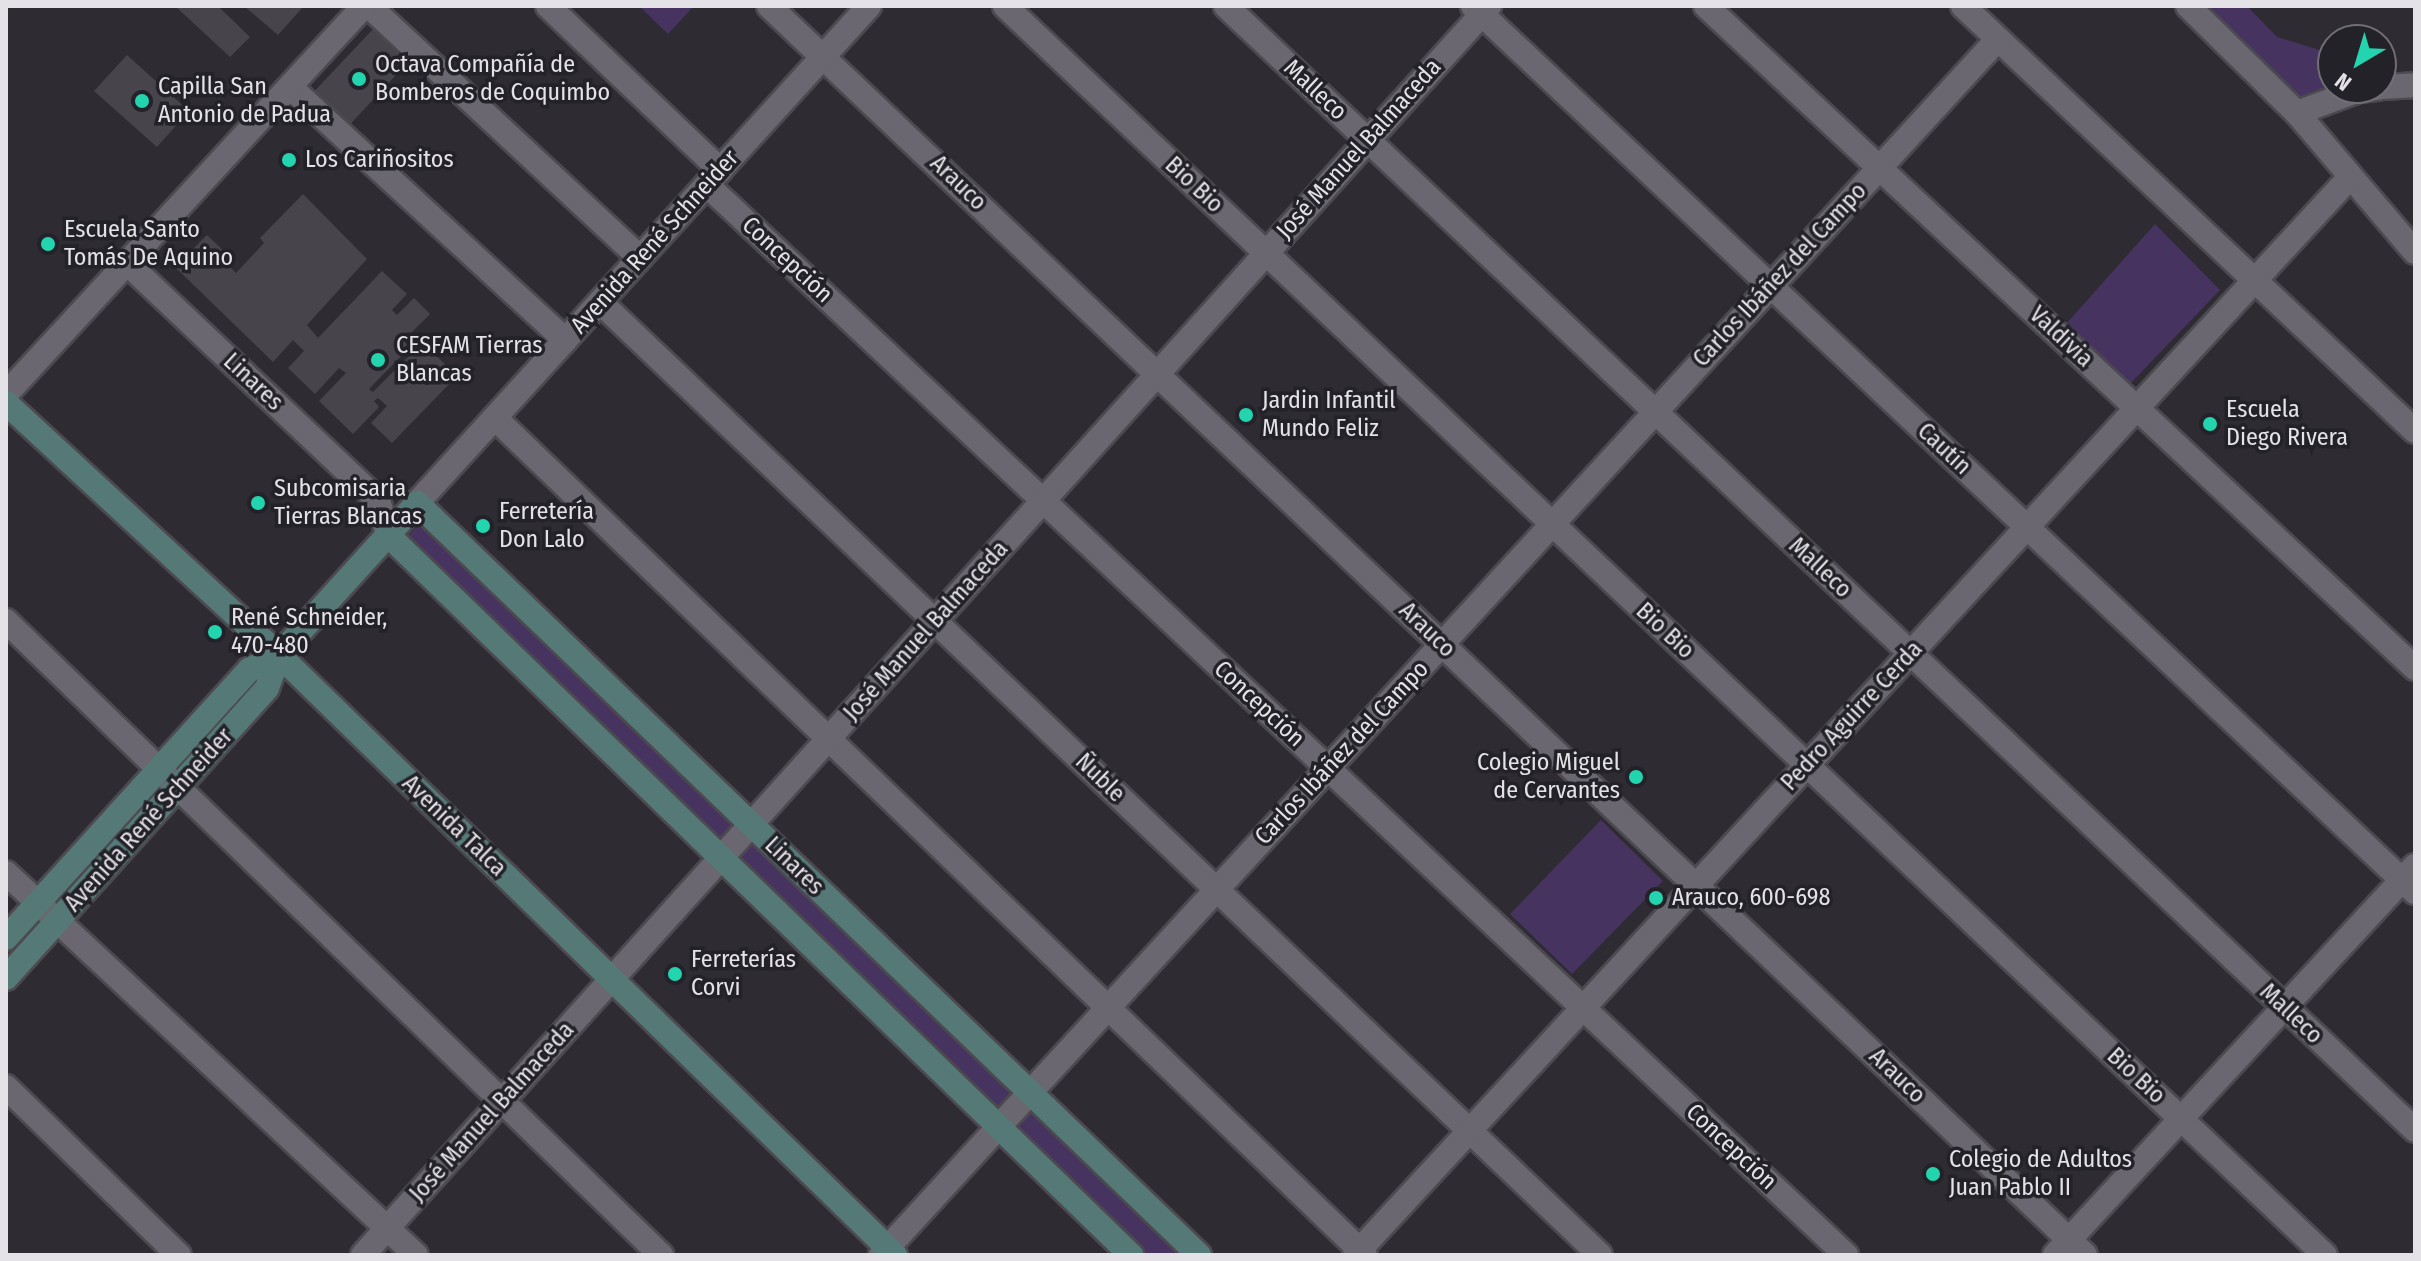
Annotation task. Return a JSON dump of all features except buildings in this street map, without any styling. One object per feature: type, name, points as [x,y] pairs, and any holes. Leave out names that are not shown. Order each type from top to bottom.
[{"type":"main road","name":"Avenida Talca","points":[[6,403],[279,655],[888,1253]]},
{"type":"main road","name":"Avenida René Schneider","points":[[6,938],[249,670],[279,655],[417,503]]},
{"type":"main road","name":"Linares","points":[[417,503],[1199,1255]]},
{"type":"main road","name":"Linares","points":[[388,535],[1131,1255]]},
{"type":"main road","name":"Avenida René Schneider","points":[[6,978],[267,688],[279,655]]},
{"type":"street","points":[[6,394],[366,6],[640,258]]},
{"type":"street","name":"Concepción","points":[[548,6],[714,177],[1043,501],[1846,1255]]},
{"type":"street","name":"Arauco","points":[[769,6],[1696,885],[2070,1250]]},
{"type":"street","name":"Avenida René Schneider","points":[[417,503],[869,6]]},
{"type":"street","name":"Bio Bio","points":[[1005,6],[2325,1255]]},
{"type":"street","name":"Malleco","points":[[1226,6],[2415,1130]]},
{"type":"street","name":"Valdivia","points":[[1706,6],[2415,668]]},
{"type":"street","points":[[1963,6],[2415,431]]},
{"type":"street","points":[[2188,6],[2297,113],[2415,252]]},
{"type":"street","name":"José Manuel Balmaceda","points":[[363,1255],[1368,140],[1481,9]]},
{"type":"street","name":"Cautín","points":[[1481,9],[2027,526],[2411,879]]},
{"type":"street","name":"Carlos Ibáñez del Campo","points":[[888,1253],[998,1126],[1998,39]]},
{"type":"street","points":[[290,87],[565,340]]},
{"type":"street","points":[[2297,113],[2321,104]]},
{"type":"street","name":"Pedro Aguirre Cerda","points":[[1360,1253],[2350,177]]},
{"type":"street","name":"Linares","points":[[127,263],[378,500],[388,535]]},
{"type":"street","name":"Ñuble","points":[[600,302],[1600,1255]]},
{"type":"street","points":[[495,418],[1360,1253]]},
{"type":"street","points":[[378,500],[417,503]]},
{"type":"street","points":[[6,621],[661,1255]]},
{"type":"street","points":[[6,873],[416,1255]]},
{"type":"street","points":[[2070,1250],[2181,1119],[2284,1007],[2411,879]]},
{"type":"street","points":[[6,1087],[179,1255]]},
{"type":"shaded area","points":[[639,6],[694,6],[668,34]]},
{"type":"shaded area","points":[[2195,6],[2247,6],[2277,37],[2317,49],[2317,97],[2298,107]]},
{"type":"shaded area","points":[[2155,224],[2220,290],[2129,385],[2066,324]]},
{"type":"shaded area","points":[[421,521],[1185,1255],[1147,1255],[404,540]]},
{"type":"shaded area","points":[[1601,820],[1663,881],[1572,974],[1510,914]]},
{"type":"place","name":"Octava Compañía de Bomberos de Coquimbo","points":[[359,79]]},
{"type":"place","name":"Capilla San Antonio de Padua","points":[[142,101]]},
{"type":"place","name":"Los Cariñositos","points":[[289,160]]},
{"type":"place","name":"Escuela Santo Tomás De Aquino","points":[[48,244]]},
{"type":"place","name":"CESFAM Tierras Blancas","points":[[378,360]]},
{"type":"place","name":"Jardin Infantil Mundo Feliz","points":[[1246,415]]},
{"type":"place","name":"Escuela Diego Rivera","points":[[2210,424]]},
{"type":"place","name":"Subcomisaria Tierras Blancas","points":[[258,503]]},
{"type":"place","name":"Ferretería Don Lalo","points":[[483,526]]},
{"type":"place","name":"René Schneider, 470-480","points":[[215,632]]},
{"type":"place","name":"Colegio Miguel de Cervantes","points":[[1636,777]]},
{"type":"place","name":"Arauco, 600-698","points":[[1656,898]]},
{"type":"place","name":"Ferreterías Corvi","points":[[675,974]]},
{"type":"place","name":"Colegio de Adultos Juan Pablo II","points":[[1933,1174]]}]
